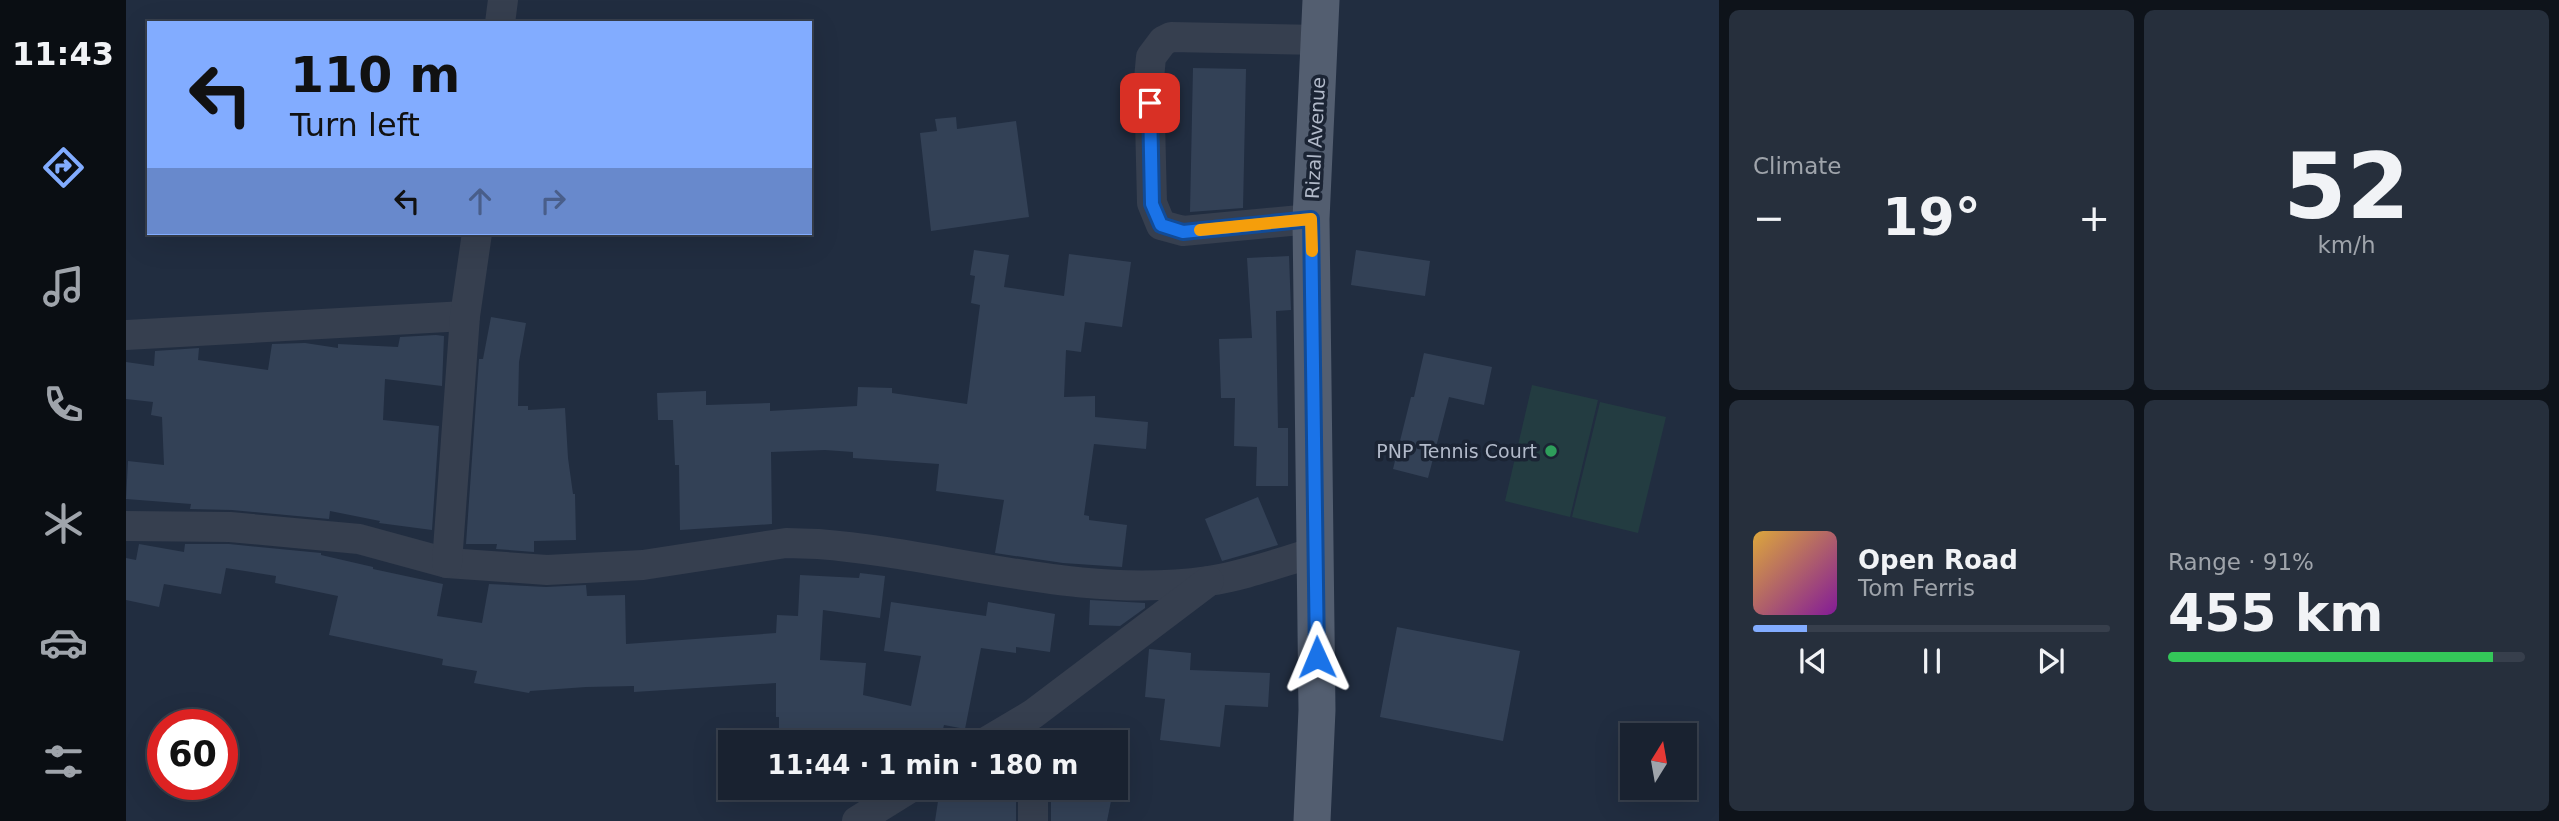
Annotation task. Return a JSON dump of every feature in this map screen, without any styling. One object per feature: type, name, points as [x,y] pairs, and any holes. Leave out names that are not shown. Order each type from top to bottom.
[{"type":"main road","name":"Rizal Avenue","points":[[1312,821],[1317,710],[1311,219],[1321,0]]},
{"type":"street","points":[[500,21],[503,0]]},
{"type":"street","points":[[1311,219],[1183,232],[1161,225],[1152,204],[1149,79],[1151,57],[1163,41],[1171,37],[1319,40]]},
{"type":"street","points":[[447,563],[465,316],[477,235]]},
{"type":"street","points":[[126,335],[465,316]]},
{"type":"street","points":[[126,526],[230,527],[359,539],[447,563],[547,570],[643,565],[786,543],[818,544],[1076,582],[1143,585],[1209,581],[1316,552]]},
{"type":"street","points":[[1033,728],[1209,581]]},
{"type":"street","points":[[1033,800],[1033,821]]},
{"type":"street","points":[[856,821],[899,802]]},
{"type":"green space","name":"PNP Tennis Court","points":[[1532,385],[1598,400],[1570,517],[1505,501]]},
{"type":"green space","points":[[1600,402],[1666,417],[1638,533],[1572,517]]},
{"type":"building","points":[[1193,68],[1246,69],[1243,208],[1190,212]]},
{"type":"building","points":[[956,117],[957,129],[1016,121],[1029,217],[931,231],[920,133],[937,131],[935,119]]},
{"type":"building","points":[[974,250],[1009,255],[1004,287],[1064,296],[1069,254],[1131,262],[1122,327],[1085,322],[1081,352],[1066,350],[1064,397],[1095,396],[1095,417],[1148,422],[1146,449],[1094,444],[1084,515],[1089,516],[1089,520],[1127,525],[1122,567],[1063,563],[995,553],[1004,500],[936,491],[939,464],[853,458],[853,452],[771,452],[772,524],[680,530],[679,465],[675,465],[673,420],[658,420],[657,393],[706,391],[706,405],[770,403],[770,411],[857,406],[858,387],[892,388],[892,393],[967,404],[980,305],[971,303],[975,276],[970,275]]},
{"type":"building","points":[[1356,250],[1430,261],[1425,296],[1351,285]]},
{"type":"building","points":[[1289,256],[1291,310],[1276,311],[1278,428],[1288,428],[1288,486],[1256,486],[1257,447],[1234,446],[1235,398],[1221,398],[1219,339],[1252,338],[1247,258]]},
{"type":"building","points":[[491,317],[526,323],[519,362],[518,406],[528,406],[528,410],[565,408],[568,458],[575,494],[576,540],[534,541],[534,552],[496,549],[497,544],[466,544],[479,359],[483,359]]},
{"type":"building","points":[[444,336],[442,386],[385,379],[383,420],[439,426],[432,530],[379,523],[380,521],[330,511],[329,519],[190,509],[191,504],[126,499],[128,461],[164,465],[162,417],[151,415],[153,402],[126,399],[126,362],[154,366],[155,351],[199,348],[198,360],[268,370],[272,344],[305,343],[338,348],[338,344],[398,347],[400,337]]},
{"type":"building","points":[[1424,353],[1492,367],[1484,405],[1449,397],[1428,478],[1393,469]]},
{"type":"building","points":[[1258,497],[1278,545],[1222,561],[1205,519]]},
{"type":"building","points":[[139,544],[184,552],[185,544],[229,544],[321,553],[373,569],[443,584],[437,616],[482,623],[489,584],[546,587],[586,585],[587,596],[625,595],[626,644],[776,633],[777,615],[798,616],[800,575],[859,578],[860,573],[885,576],[880,618],[823,610],[820,660],[866,663],[863,695],[911,706],[921,656],[884,651],[891,602],[986,616],[988,602],[1055,614],[1050,652],[1016,647],[1016,653],[981,648],[965,729],[944,725],[943,730],[779,730],[779,717],[776,717],[776,683],[634,692],[634,686],[586,687],[529,693],[474,683],[477,671],[442,665],[443,659],[329,635],[338,596],[275,583],[276,576],[226,568],[221,594],[164,584],[159,607],[126,600],[126,558],[136,560]]},
{"type":"building","points":[[1090,600],[1145,603],[1145,608],[1120,626],[1089,625]]},
{"type":"building","points":[[1397,627],[1520,651],[1503,741],[1380,717]]},
{"type":"building","points":[[1149,649],[1191,653],[1190,670],[1270,673],[1268,707],[1225,705],[1220,747],[1160,740],[1165,699],[1145,697]]},
{"type":"building","points":[[938,800],[1016,800],[1016,821],[935,821]]},
{"type":"building","points":[[1051,800],[1111,800],[1107,821],[1051,821]]},
{"type":"slow traffic","points":[[1200,230],[1311,219],[1312,251]]},
{"type":"place","name":"PNP Tennis Court","points":[[1551,451]]},
{"type":"route","points":[[1150,103],[1152,204],[1161,225],[1183,232],[1311,219],[1317,657]]}]
